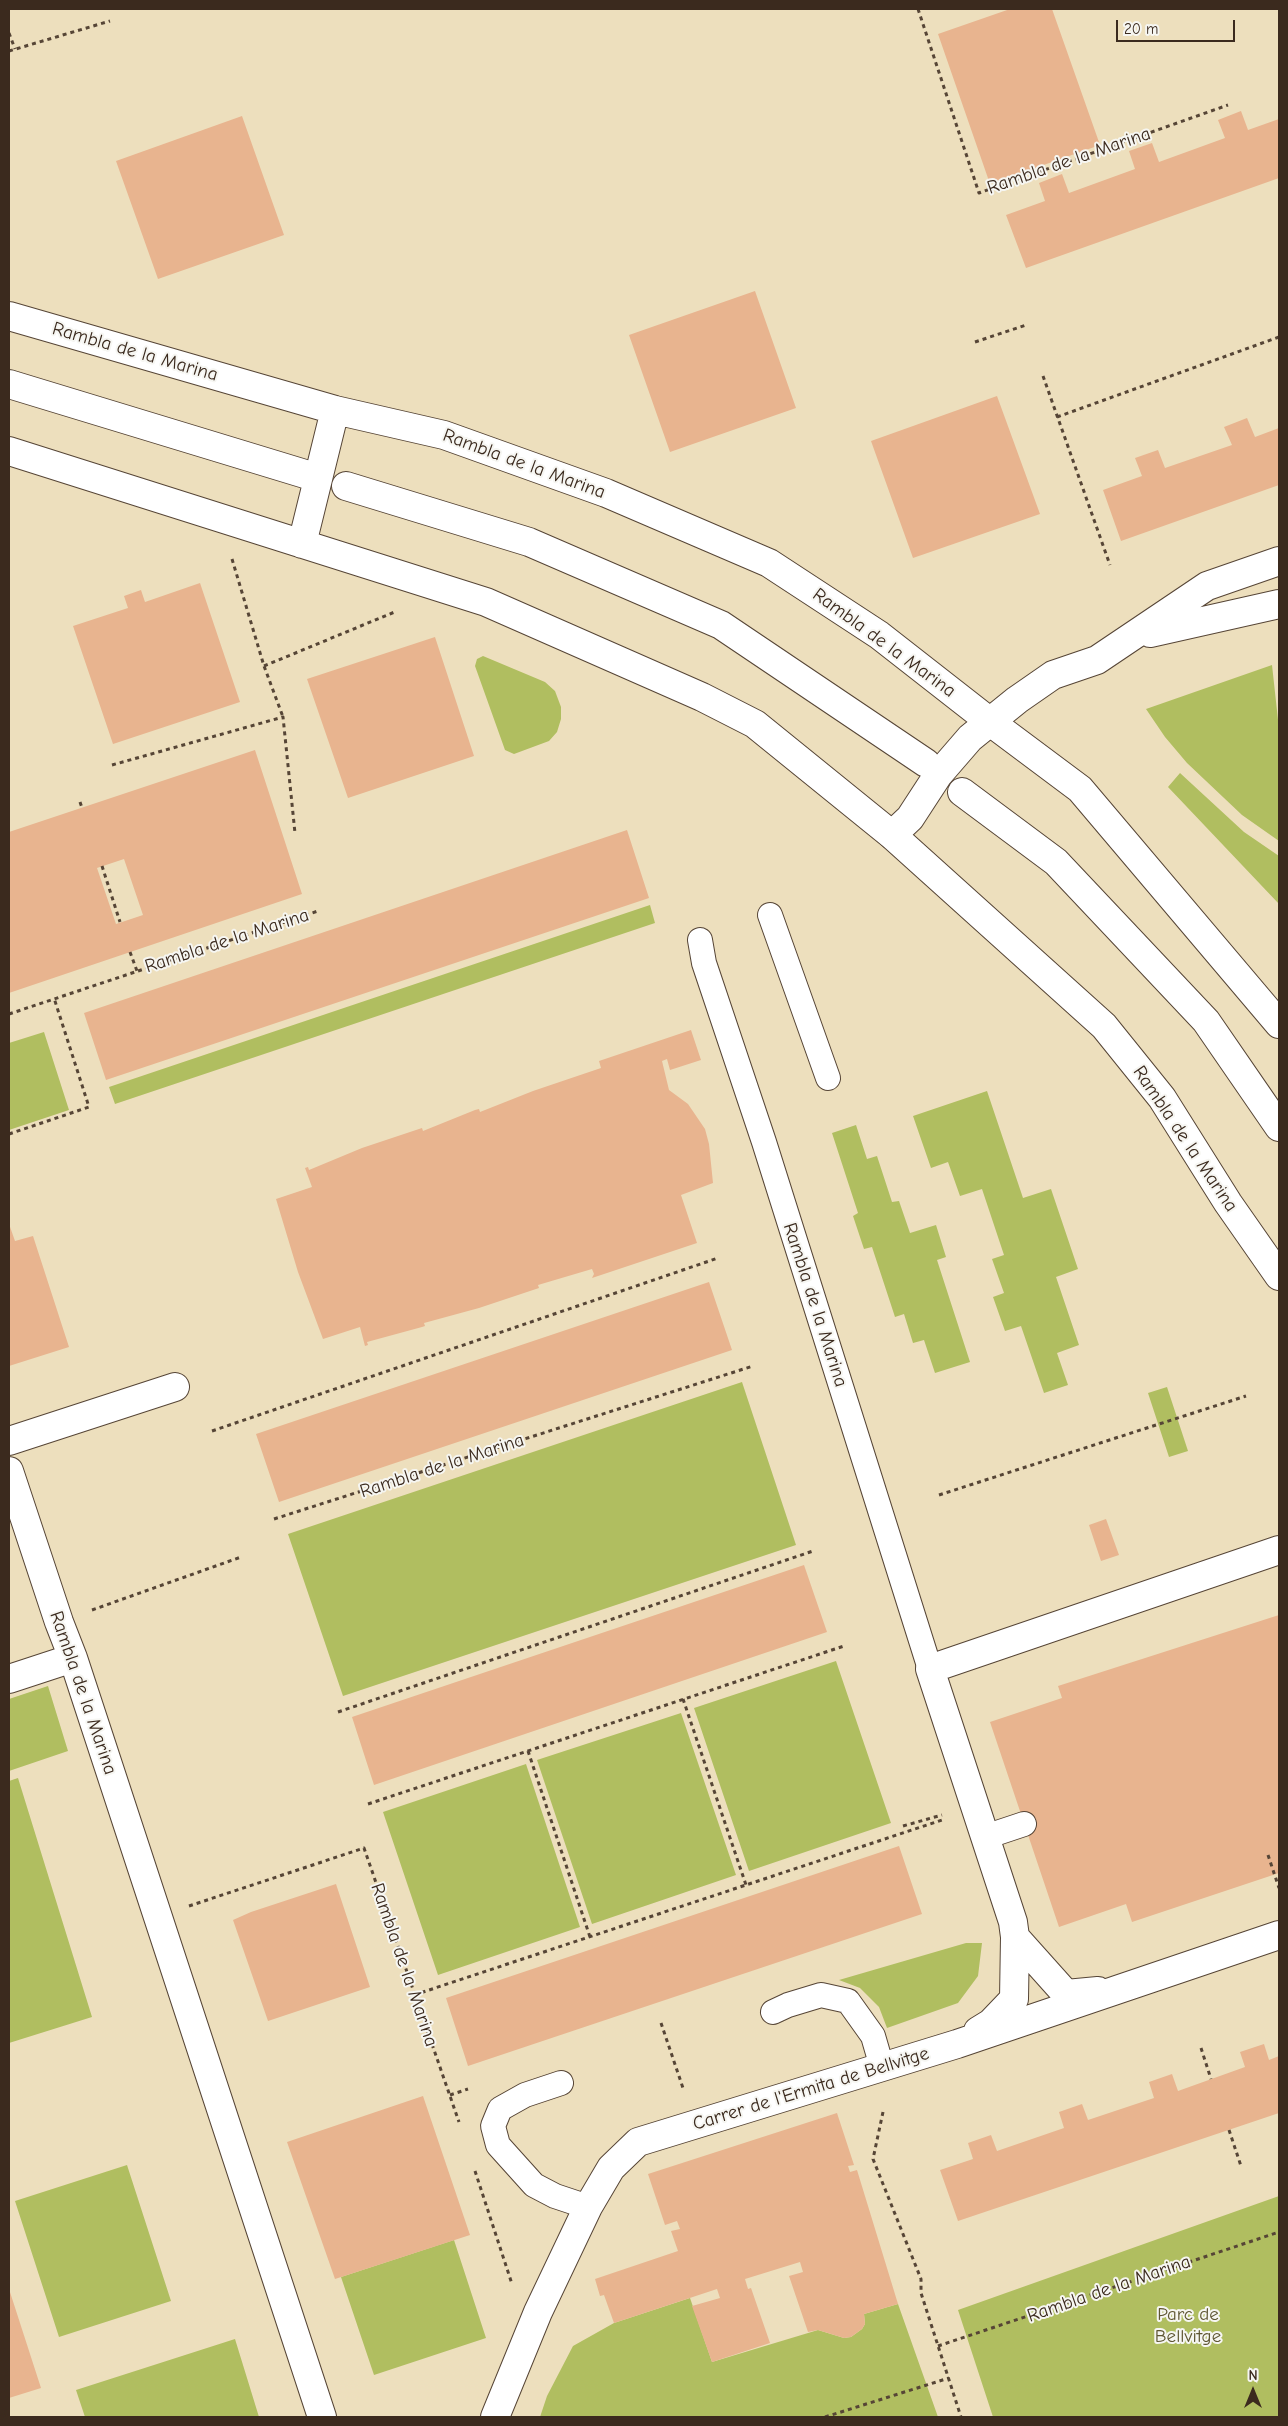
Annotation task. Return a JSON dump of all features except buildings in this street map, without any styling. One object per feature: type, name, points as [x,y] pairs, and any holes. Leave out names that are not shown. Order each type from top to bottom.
[{"type":"street","name":"Rambla de la Marina","points":[[9,316],[335,410],[444,435],[606,493],[768,563],[880,635],[989,721],[1080,788],[1279,1024]]},
{"type":"street","points":[[9,384],[305,474]]},
{"type":"street","points":[[302,544],[335,410]]},
{"type":"street","name":"Rambla de la Marina","points":[[9,451],[486,602],[702,697],[755,724],[892,835],[1104,1026],[1162,1098],[1228,1203],[1277,1266]]},
{"type":"street","points":[[346,486],[529,542],[721,625],[926,764]]},
{"type":"street","points":[[892,835],[910,818],[943,769],[970,738],[989,721],[1053,675],[1097,660],[1136,636],[1207,586],[1279,561]]},
{"type":"street","points":[[1136,636],[1279,604]]},
{"type":"street","points":[[962,792],[1056,862],[1206,1021],[1279,1127]]},
{"type":"street","points":[[9,1441],[175,1387]]},
{"type":"street","name":"Rambla de la Marina","points":[[9,1471],[58,1622],[73,1658],[322,2417]]},
{"type":"street","points":[[957,2044],[991,2023],[1014,2000],[1015,1937],[1013,1922],[930,1669],[1279,1550]]},
{"type":"street","points":[[9,1679],[73,1658]]},
{"type":"street","name":"Carrer de l'Ermita de Bellvitge","points":[[495,2417],[538,2312],[588,2208],[611,2168],[638,2142],[957,2044],[1279,1935]]},
{"type":"street","points":[[1015,1937],[1066,1994],[1127,1988]]},
{"type":"lane","points":[[770,915],[828,1078]]},
{"type":"lane","name":"Rambla de la Marina","points":[[700,940],[704,963],[930,1669]]},
{"type":"lane","points":[[985,1837],[1024,1824]]},
{"type":"lane","points":[[774,2012],[788,2005],[821,1995],[848,2001],[874,2036],[882,2068]]},
{"type":"lane","points":[[561,2083],[525,2095],[500,2109],[493,2126],[498,2145],[534,2185],[555,2196],[588,2208]]},
{"type":"path","name":"Rambla de la Marina","points":[[918,9],[979,193],[1228,104]]},
{"type":"path","points":[[9,51],[110,21]]},
{"type":"path","points":[[9,33],[15,49]]},
{"type":"path","points":[[976,342],[1026,325]]},
{"type":"path","points":[[1057,417],[1279,337]]},
{"type":"path","points":[[1043,376],[1110,565]]},
{"type":"path","points":[[232,558],[264,666],[283,717],[295,833]]},
{"type":"path","points":[[264,666],[404,608]]},
{"type":"path","points":[[112,765],[283,717]]},
{"type":"path","points":[[80,802],[82,808]]},
{"type":"path","points":[[102,866],[120,922]]},
{"type":"path","name":"Rambla de la Marina","points":[[9,1014],[318,911]]},
{"type":"path","name":"Rambla de la Marina","points":[[130,952],[137,971]]},
{"type":"path","points":[[9,1134],[89,1108],[54,998]]},
{"type":"path","points":[[212,1431],[718,1258]]},
{"type":"path","name":"Rambla de la Marina","points":[[274,1520],[753,1366]]},
{"type":"path","points":[[939,1495],[1246,1396]]},
{"type":"path","points":[[338,1712],[813,1551]]},
{"type":"path","points":[[129,1598],[241,1557]]},
{"type":"path","points":[[368,1804],[844,1646]]},
{"type":"path","points":[[683,1699],[746,1885]]},
{"type":"path","points":[[528,1751],[590,1937]]},
{"type":"path","points":[[903,1826],[945,1814]]},
{"type":"path","points":[[414,1996],[947,1818]]},
{"type":"path","name":"Rambla de la Marina","points":[[158,1916],[364,1848],[462,2131]]},
{"type":"path","points":[[1268,1855],[1279,1888]]},
{"type":"path","points":[[661,2023],[685,2094]]},
{"type":"path","points":[[1201,2048],[1211,2079]]},
{"type":"path","points":[[450,2094],[468,2089]]},
{"type":"path","points":[[883,2112],[874,2159],[921,2279],[921,2293],[962,2417]]},
{"type":"path","points":[[1229,2130],[1241,2166]]},
{"type":"path","points":[[474,2168],[513,2287]]},
{"type":"path","name":"Rambla de la Marina","points":[[938,2346],[1279,2232]]},
{"type":"path","points":[[825,2417],[949,2378]]},
{"type":"green space","points":[[483,656],[545,682],[555,691],[561,707],[561,719],[557,732],[549,741],[514,754],[505,750],[475,666],[477,659]]},
{"type":"green space","points":[[1272,665],[1279,729],[1279,841],[1242,815],[1187,763],[1165,737],[1146,709]]},
{"type":"green space","points":[[1180,773],[1244,832],[1279,856],[1279,904],[1168,787]]},
{"type":"green space","points":[[650,905],[655,923],[115,1104],[109,1087]]},
{"type":"green space","points":[[44,1032],[69,1110],[9,1130],[9,1043]]},
{"type":"green space","points":[[987,1091],[1023,1198],[1051,1189],[1078,1269],[1056,1277],[1079,1345],[1057,1353],[1068,1385],[1044,1393],[1021,1326],[1005,1331],[993,1297],[1004,1293],[992,1259],[1004,1255],[982,1189],[960,1196],[948,1162],[931,1168],[913,1116]]},
{"type":"green space","points":[[856,1125],[867,1159],[877,1156],[892,1202],[899,1201],[910,1233],[936,1225],[946,1257],[937,1260],[970,1362],[935,1373],[924,1340],[913,1343],[904,1314],[895,1317],[872,1247],[864,1249],[853,1216],[858,1213],[832,1133]]},
{"type":"green space","points":[[742,1382],[796,1545],[343,1696],[288,1534]]},
{"type":"green space","points":[[1167,1387],[1188,1451],[1169,1457],[1148,1393]]},
{"type":"green space","points":[[836,1661],[891,1823],[749,1871],[694,1708]]},
{"type":"green space","points":[[48,1686],[68,1751],[9,1771],[9,1699]]},
{"type":"green space","points":[[681,1713],[736,1875],[592,1924],[537,1760]]},
{"type":"green space","points":[[526,1764],[580,1927],[438,1975],[383,1812]]},
{"type":"green space","points":[[18,1778],[92,2017],[9,2043],[9,1781]]},
{"type":"green space","points":[[966,1943],[982,1943],[978,1976],[958,2003],[887,2028],[879,2007],[860,1988],[839,1980]]},
{"type":"green space","points":[[127,2165],[171,2301],[59,2337],[15,2201]]},
{"type":"green space","name":"Parc de Bellvitge","points":[[1279,2196],[1279,2417],[993,2417],[958,2310]]},
{"type":"green space","points":[[454,2240],[486,2338],[374,2375],[341,2277]]},
{"type":"green space","points":[[690,2298],[712,2362],[818,2330],[844,2338],[851,2337],[862,2329],[865,2324],[864,2314],[898,2304],[938,2417],[540,2417],[547,2396],[573,2346],[614,2323]]},
{"type":"green space","points":[[235,2339],[259,2417],[85,2417],[76,2390]]}]
